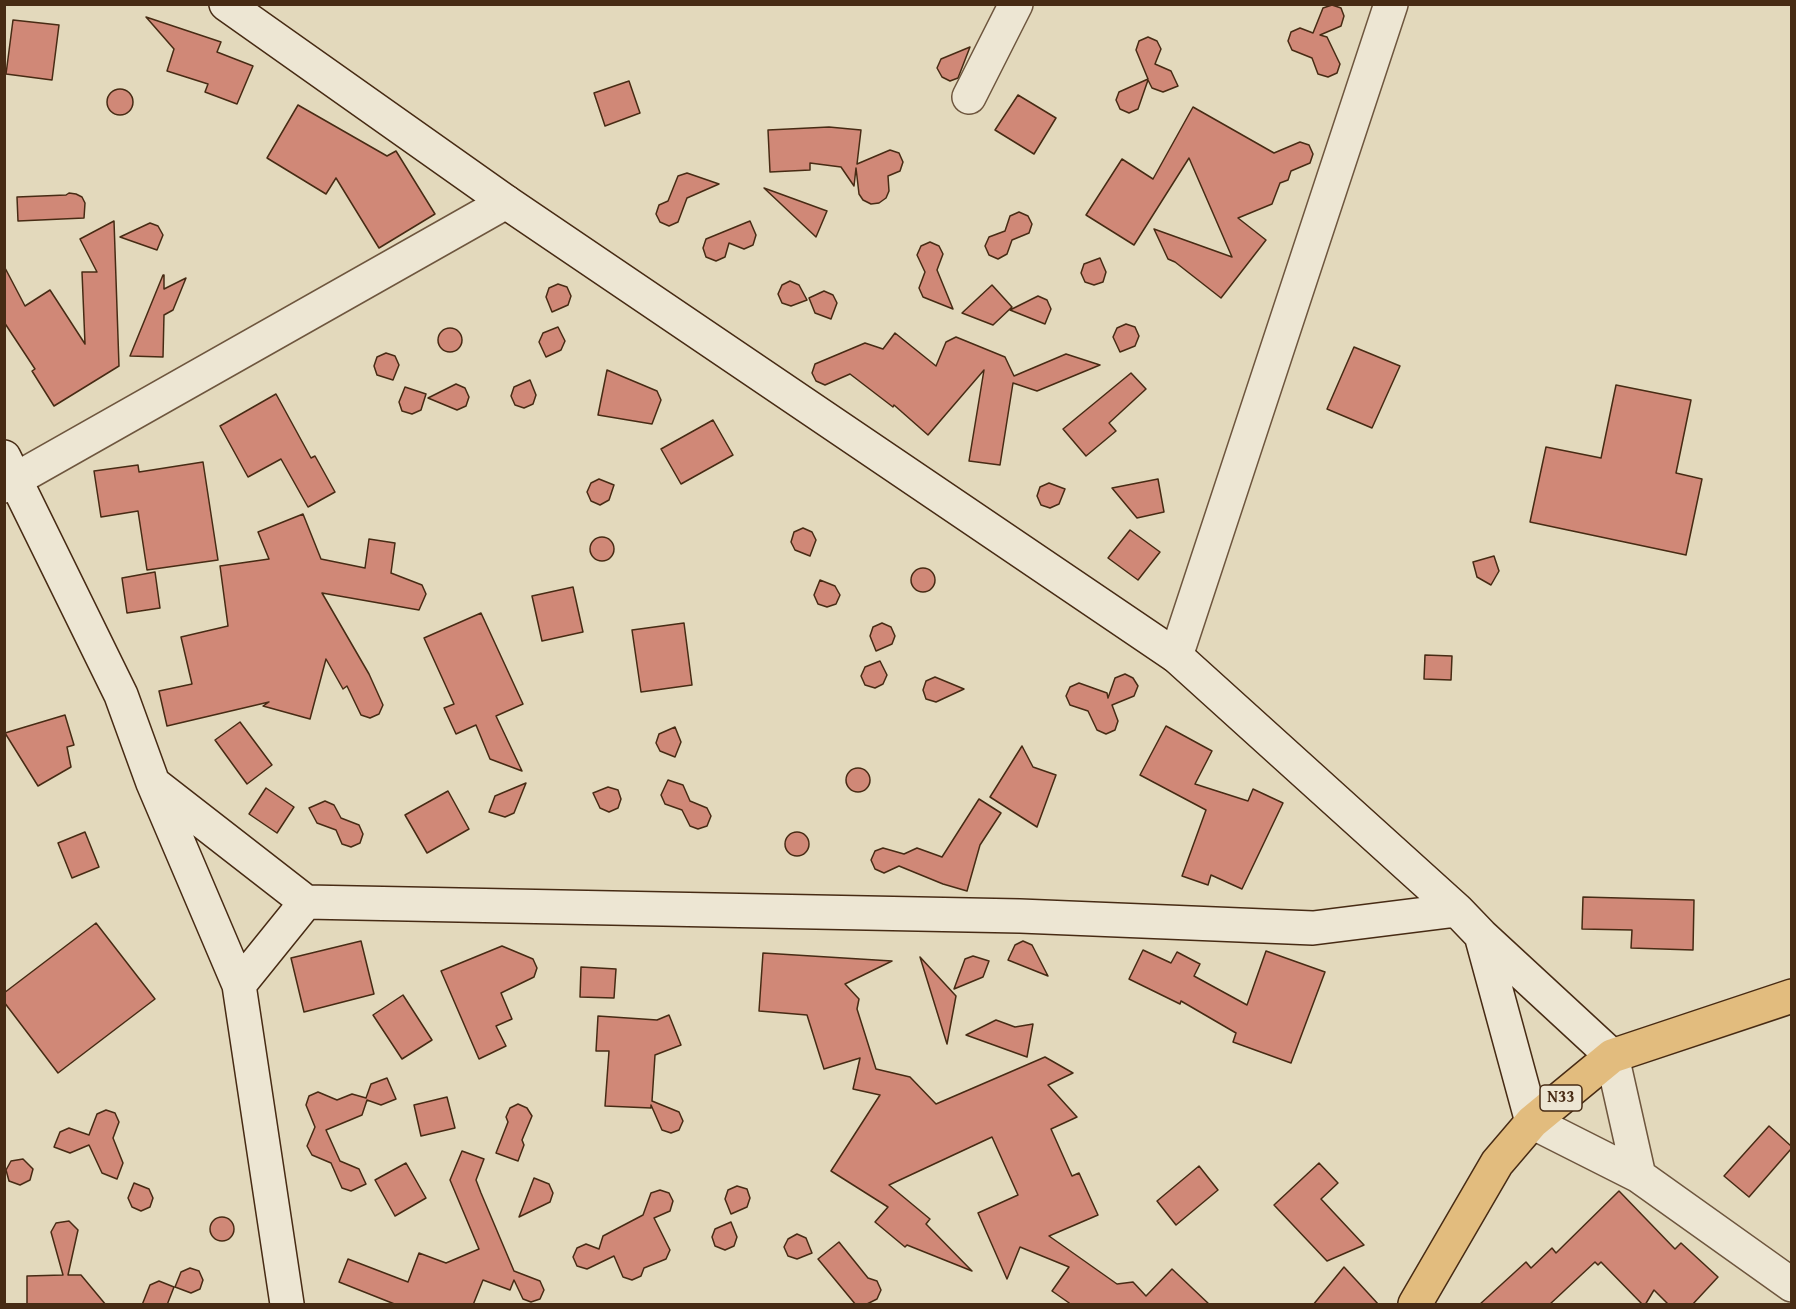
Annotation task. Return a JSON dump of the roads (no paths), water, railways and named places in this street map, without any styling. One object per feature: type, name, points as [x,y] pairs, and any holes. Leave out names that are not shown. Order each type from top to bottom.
[{"type":"main road","name":"N33","points":[[1415,1305],[1497,1163],[1533,1122],[1612,1056],[1791,996]]},
{"type":"street","points":[[226,4],[506,202],[1176,656],[1457,910],[1480,935],[1612,1056],[1639,1176]]},
{"type":"street","points":[[969,97],[1016,4]]},
{"type":"street","points":[[1176,656],[1391,4]]},
{"type":"street","points":[[287,1305],[239,985],[153,783],[121,695],[8,474],[506,202]]},
{"type":"street","points":[[153,783],[306,902],[1020,916],[1313,928],[1457,910]]},
{"type":"street","points":[[239,985],[306,902]]},
{"type":"street","points":[[1480,935],[1533,1122],[1639,1176],[1791,1285]]}]
